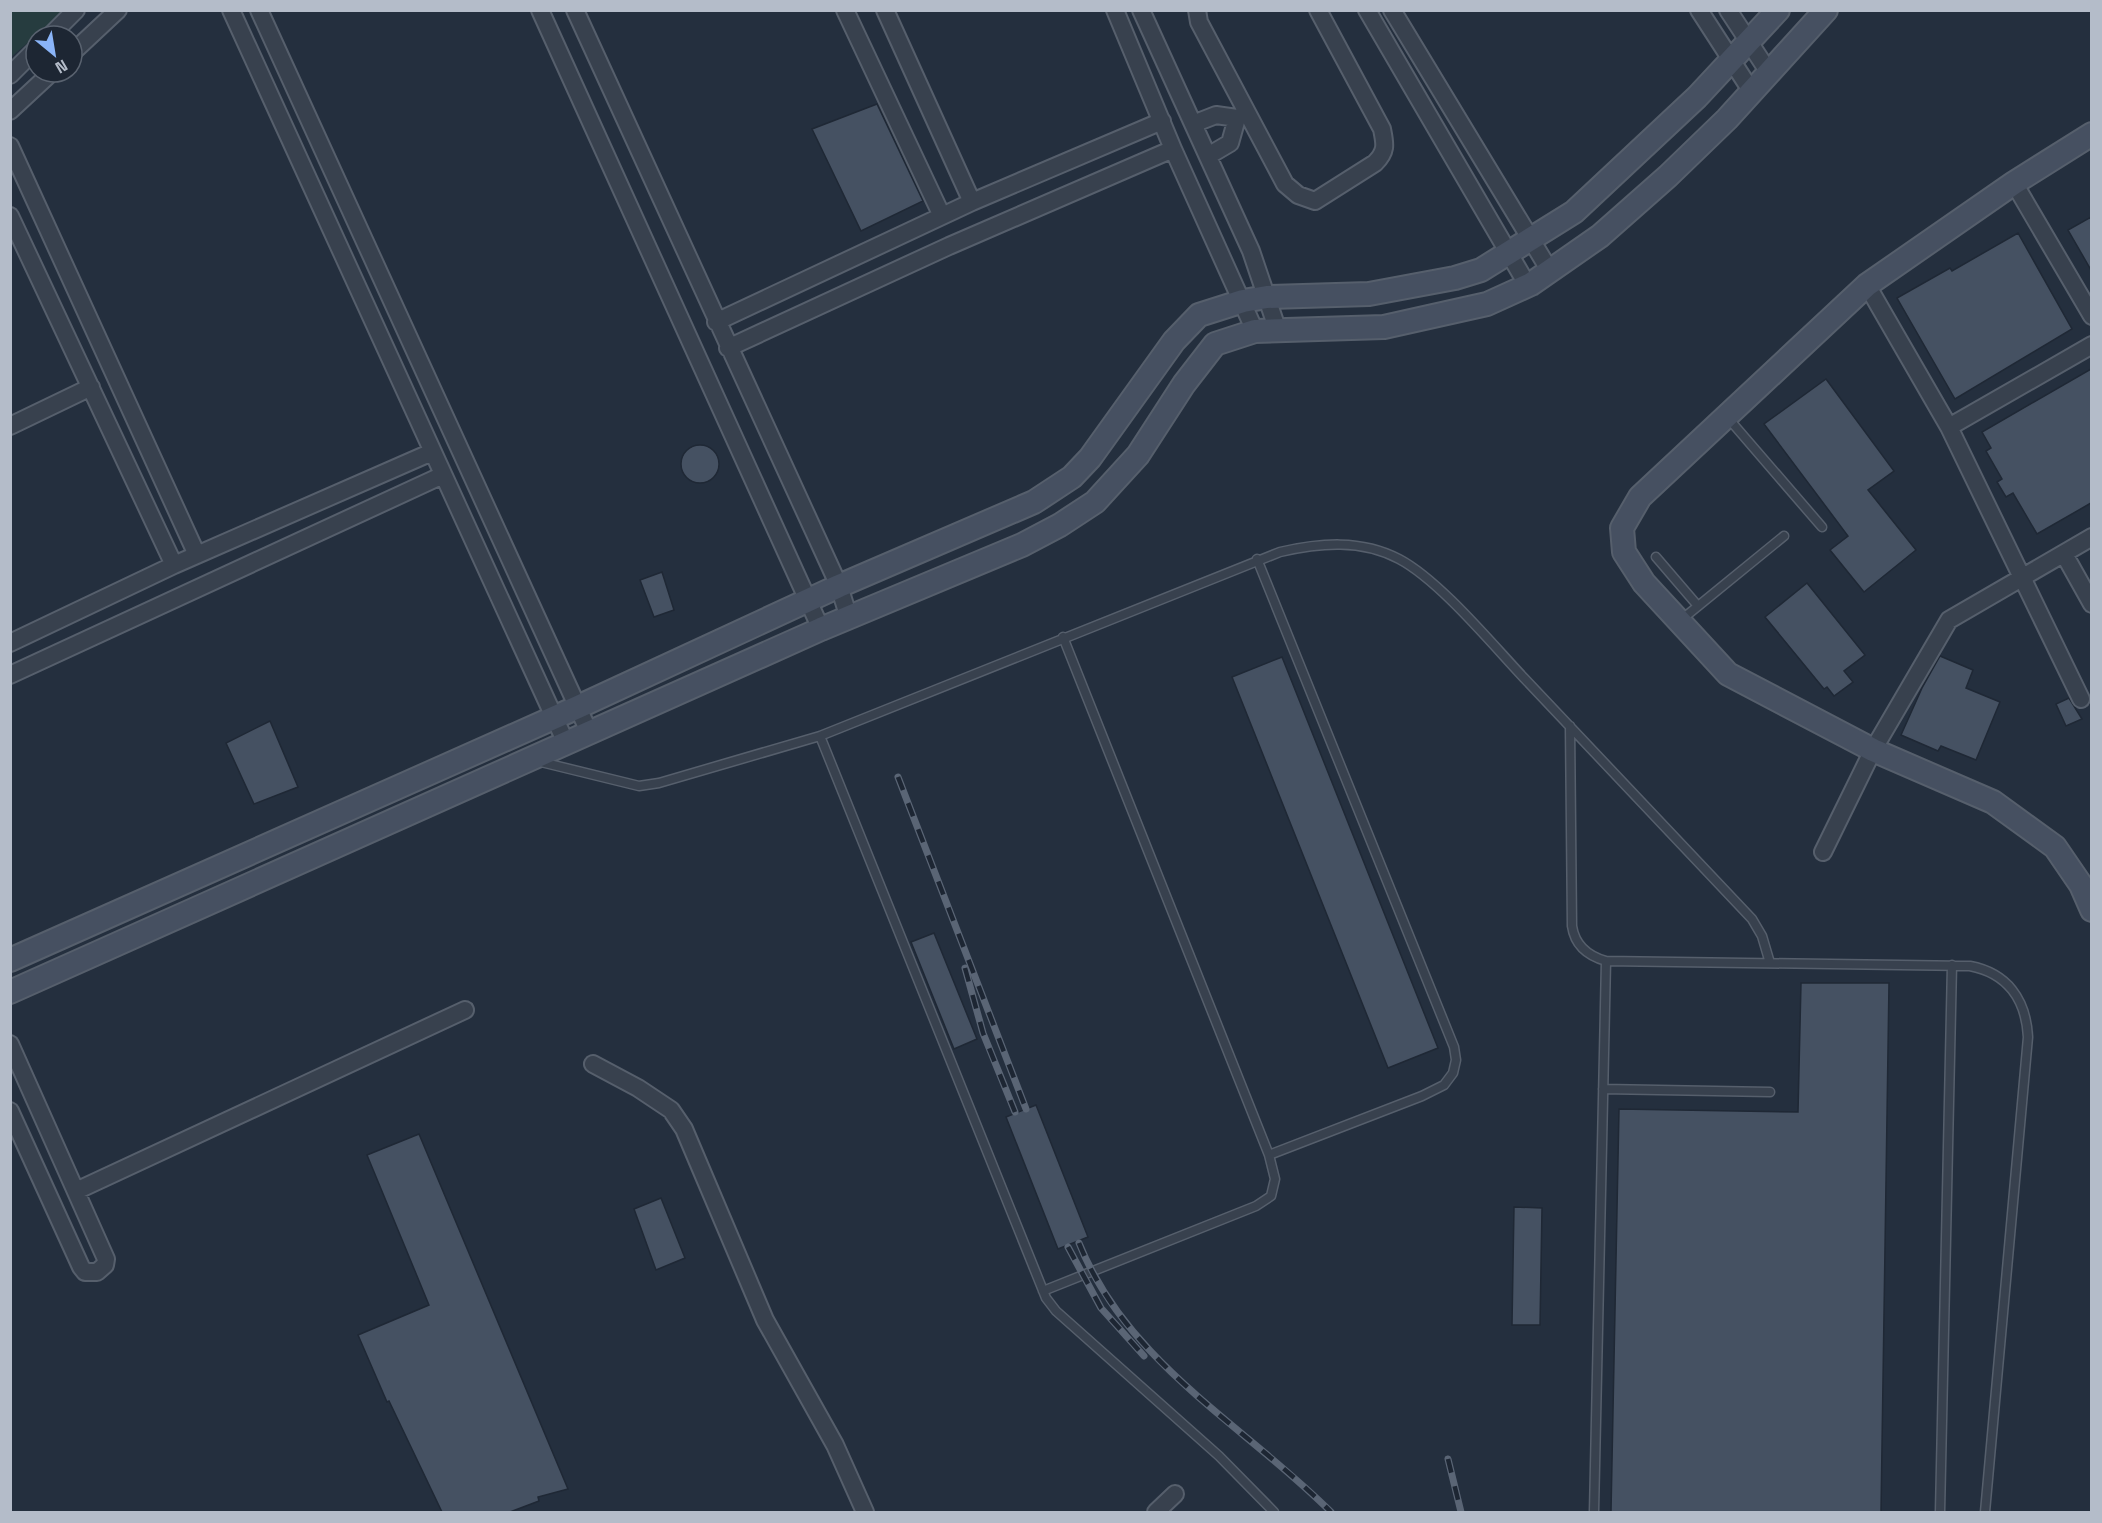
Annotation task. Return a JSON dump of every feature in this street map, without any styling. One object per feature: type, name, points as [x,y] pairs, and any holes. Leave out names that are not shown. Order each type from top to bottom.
[{"type":"street","points":[[62,24],[76,10]]},
{"type":"street","points":[[84,42],[118,10]]},
{"type":"street","points":[[231,10],[552,717],[566,743]]},
{"type":"street","points":[[259,10],[590,734]]},
{"type":"street","points":[[540,10],[810,600],[821,629]]},
{"type":"street","points":[[575,10],[838,586],[849,618]]},
{"type":"street","points":[[846,10],[942,216]]},
{"type":"street","points":[[885,10],[972,202]]},
{"type":"street","points":[[1115,10],[1173,149],[1255,331]]},
{"type":"street","points":[[1141,10],[1251,251],[1278,331]]},
{"type":"street","points":[[1197,10],[1199,22],[1242,114],[1285,184],[1307,199],[1315,201],[1375,163],[1383,155],[1386,144],[1382,129],[1318,10]]},
{"type":"street","points":[[1368,10],[1528,286]]},
{"type":"street","points":[[1392,10],[1530,242],[1550,271]]},
{"type":"street","points":[[1699,10],[1752,92]]},
{"type":"street","points":[[1728,10],[1770,74]]},
{"type":"street","points":[[10,960],[578,707],[838,586],[1012,513],[1072,477],[1090,458],[1182,333],[1199,315],[1243,301],[1267,297],[1369,294],[1455,279],[1481,270],[1509,255],[1574,213],[1731,62],[1778,10]]},
{"type":"street","points":[[10,992],[821,629],[1022,545],[1060,525],[1095,502],[1138,455],[1184,384],[1215,344],[1255,331],[1384,327],[1486,304],[1528,286],[1600,236],[1668,176],[1770,74],[1826,10]]},
{"type":"street","points":[[10,75],[24,61]]},
{"type":"street","points":[[10,111],[39,84]]},
{"type":"street","points":[[1193,124],[1216,115],[1242,114]]},
{"type":"street","points":[[1208,156],[1230,143],[1242,114]]},
{"type":"street","points":[[716,322],[972,202],[1162,121]]},
{"type":"street","points":[[2091,134],[2014,183],[1867,285],[1640,497],[1622,528],[1624,552],[1644,583],[1728,674],[1873,750],[1993,802],[2055,847],[2081,885],[2091,910]]},
{"type":"street","points":[[10,146],[197,555]]},
{"type":"street","points":[[728,348],[949,246],[1173,149]]},
{"type":"street","points":[[2014,183],[2091,316]]},
{"type":"street","points":[[37,204],[10,214],[174,565]]},
{"type":"street","points":[[1867,285],[1949,427],[2081,699]]},
{"type":"street","points":[[1949,427],[2091,345]]},
{"type":"street","points":[[10,426],[91,387]]},
{"type":"street","points":[[10,643],[174,565],[432,452]]},
{"type":"street","points":[[10,675],[443,476]]},
{"type":"street","points":[[1823,852],[1873,750],[1949,620],[2091,537]]},
{"type":"street","points":[[2064,554],[2091,604]]},
{"type":"street","points":[[154,575],[167,601]]},
{"type":"street","points":[[53,1205],[76,1191],[465,1010]]},
{"type":"street","points":[[10,1044],[106,1259],[105,1265],[97,1272],[85,1272],[10,1111]]},
{"type":"street","points":[[592,1064],[638,1088],[671,1110],[684,1129],[765,1320],[835,1445],[865,1512]]},
{"type":"street","points":[[1156,1512],[1175,1494]]},
{"type":"lane","points":[[1726,416],[1822,527]]},
{"type":"lane","points":[[1678,622],[1784,536]]},
{"type":"lane","points":[[531,759],[639,786],[659,783],[820,736],[1257,560],[1289,550],[1336,543],[1367,548],[1399,559],[1426,578],[1570,726],[1752,919],[1762,936],[1770,963]]},
{"type":"lane","points":[[1656,557],[1698,606]]},
{"type":"lane","points":[[1257,560],[1454,1047],[1456,1060],[1449,1080],[1422,1096],[1269,1155]]},
{"type":"lane","points":[[1042,1291],[1268,1199],[1273,1192],[1275,1179],[1269,1155],[1063,637]]},
{"type":"lane","points":[[1570,726],[1572,926],[1573,935],[1586,952],[1606,961],[1970,966],[1995,974],[2018,996],[2027,1022],[1985,1512]]},
{"type":"lane","points":[[820,736],[1042,1291],[1056,1311],[1219,1456],[1274,1512]]},
{"type":"lane","points":[[1594,1512],[1606,961]]},
{"type":"lane","points":[[1940,1512],[1952,965]]},
{"type":"lane","points":[[1603,1089],[1770,1092]]},
{"type":"green space","points":[[11,11],[65,11],[50,24],[24,24],[24,46],[11,57]]},
{"type":"building","points":[[877,104],[923,201],[861,231],[812,129]]},
{"type":"building","points":[[2091,217],[2091,270],[2068,230]]},
{"type":"building","points":[[2018,233],[2072,329],[1955,399],[1897,298],[1950,268],[1952,271]]},
{"type":"building","points":[[2091,369],[2091,503],[2037,534],[2013,493],[2006,497],[1997,482],[2002,479],[1986,451],[1991,448],[1982,432]]},
{"type":"building","points":[[1826,379],[1894,471],[1868,490],[1916,550],[1864,592],[1830,550],[1848,536],[1764,424]]},
{"type":"building","points":[[700,445],[713,451],[719,464],[713,477],[700,483],[687,477],[681,464],[687,451]]},
{"type":"building","points":[[662,572],[674,610],[654,617],[640,580]]},
{"type":"building","points":[[1807,583],[1865,655],[1844,671],[1853,682],[1834,696],[1827,687],[1824,689],[1765,617]]},
{"type":"building","points":[[1940,656],[1973,670],[1966,688],[2000,702],[1976,760],[1941,746],[1938,751],[1901,735],[1922,688]]},
{"type":"building","points":[[1282,657],[1438,1048],[1388,1068],[1232,677]]},
{"type":"building","points":[[2069,698],[2082,719],[2066,726],[2056,704]]},
{"type":"building","points":[[270,721],[298,787],[254,804],[226,743]]},
{"type":"building","points":[[934,933],[977,1039],[954,1049],[911,942]]},
{"type":"building","points":[[1801,983],[1889,983],[1881,1512],[1611,1512],[1619,1109],[1798,1112]]},
{"type":"building","points":[[1036,1105],[1088,1237],[1058,1249],[1006,1117]]},
{"type":"building","points":[[419,1134],[568,1489],[538,1497],[539,1501],[510,1512],[442,1512],[389,1401],[387,1402],[358,1335],[429,1305],[367,1155]]},
{"type":"building","points":[[661,1198],[685,1258],[656,1270],[634,1209]]},
{"type":"building","points":[[1514,1207],[1542,1208],[1540,1325],[1512,1325]]},
{"type":"railway","points":[[898,777],[1026,1109]]},
{"type":"railway","points":[[965,968],[983,1033],[1015,1112]]},
{"type":"railway","points":[[1079,1243],[1100,1285],[1126,1323],[1157,1358],[1190,1390],[1297,1480],[1331,1512]]},
{"type":"railway","points":[[1068,1247],[1101,1308],[1144,1356]]},
{"type":"railway","points":[[1448,1459],[1461,1512]]}]
